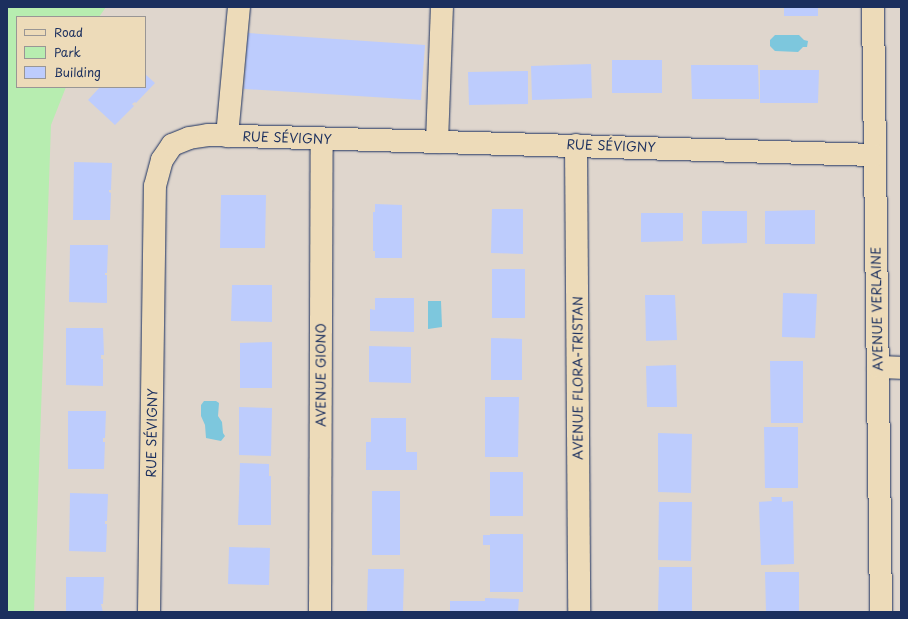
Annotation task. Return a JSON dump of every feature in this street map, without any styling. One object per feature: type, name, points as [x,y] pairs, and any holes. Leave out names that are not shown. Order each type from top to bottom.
[{"type":"street","points":[[227,136],[239,7]]},
{"type":"street","points":[[437,142],[442,7]]},
{"type":"street","name":"AVENUE VERLAINE","points":[[873,7],[881,612]]},
{"type":"street","name":"RUE SÉVIGNY","points":[[149,612],[155,186],[162,160],[172,145],[189,138],[208,135],[874,155]]},
{"type":"street","name":"AVENUE GIONO","points":[[320,612],[322,139]]},
{"type":"street","name":"AVENUE FLORA-TRISTAN","points":[[576,145],[579,612]]},
{"type":"street","points":[[878,367],[901,368]]},
{"type":"green space","points":[[7,7],[106,7],[100,16],[16,16],[16,88],[66,88],[51,125],[34,612],[7,612]]},
{"type":"water","points":[[775,35],[799,35],[804,40],[808,41],[807,47],[803,47],[798,52],[775,51],[770,46],[770,40]]},
{"type":"water","points":[[428,301],[441,301],[442,327],[428,329]]},
{"type":"water","points":[[204,401],[216,401],[219,403],[218,416],[222,422],[223,433],[225,436],[221,441],[206,438],[205,425],[201,416],[201,405]]},
{"type":"building","points":[[784,7],[818,7],[818,16],[784,16]]},
{"type":"building","points":[[248,33],[425,45],[421,100],[244,89]]},
{"type":"building","points":[[612,60],[662,60],[662,93],[612,93]]},
{"type":"building","points":[[591,64],[592,98],[532,100],[531,66]]},
{"type":"building","points":[[691,65],[758,65],[759,99],[692,99]]},
{"type":"building","points":[[760,70],[819,70],[818,103],[760,103]]},
{"type":"building","points":[[528,71],[528,104],[469,105],[468,72]]},
{"type":"building","points":[[146,75],[155,83],[136,103],[135,102],[132,104],[134,106],[115,125],[88,100],[99,88],[146,88]]},
{"type":"building","points":[[74,162],[112,163],[111,190],[109,190],[111,193],[110,220],[73,220]]},
{"type":"building","points":[[221,195],[266,195],[265,248],[220,248]]},
{"type":"building","points":[[375,204],[402,205],[402,258],[375,258],[375,251],[373,251],[373,212],[375,212]]},
{"type":"building","points":[[492,209],[523,209],[523,254],[491,253]]},
{"type":"building","points":[[815,210],[815,244],[765,244],[765,211]]},
{"type":"building","points":[[702,211],[747,211],[747,243],[702,244]]},
{"type":"building","points":[[641,213],[683,213],[683,241],[641,242]]},
{"type":"building","points":[[70,245],[108,245],[107,273],[105,273],[105,275],[107,275],[107,303],[69,302]]},
{"type":"building","points":[[492,269],[525,269],[525,318],[492,318]]},
{"type":"building","points":[[232,285],[272,285],[272,322],[231,321]]},
{"type":"building","points":[[783,293],[817,294],[815,338],[782,337]]},
{"type":"building","points":[[645,295],[675,295],[677,340],[646,341]]},
{"type":"building","points":[[375,298],[414,298],[414,332],[370,331],[370,309],[375,310]]},
{"type":"building","points":[[66,328],[103,328],[104,355],[101,355],[101,359],[103,359],[103,386],[66,385]]},
{"type":"building","points":[[491,338],[522,339],[522,380],[491,380]]},
{"type":"building","points":[[272,342],[272,388],[240,388],[240,343]]},
{"type":"building","points":[[369,346],[411,347],[411,383],[369,382]]},
{"type":"building","points":[[770,361],[803,361],[803,423],[771,423]]},
{"type":"building","points":[[676,365],[677,407],[647,407],[646,366]]},
{"type":"building","points":[[485,397],[519,397],[518,457],[485,457]]},
{"type":"building","points":[[239,407],[272,408],[271,456],[239,455]]},
{"type":"building","points":[[68,411],[106,411],[105,438],[103,438],[103,442],[105,442],[104,469],[68,469]]},
{"type":"building","points":[[371,418],[406,418],[406,452],[417,452],[417,470],[366,470],[366,442],[371,442]]},
{"type":"building","points":[[764,427],[798,427],[798,488],[765,488]]},
{"type":"building","points":[[658,433],[692,434],[691,493],[658,492]]},
{"type":"building","points":[[240,463],[269,464],[269,476],[271,476],[271,525],[238,525]]},
{"type":"building","points":[[490,472],[523,472],[523,516],[490,516]]},
{"type":"building","points":[[372,491],[400,491],[400,555],[372,555]]},
{"type":"building","points":[[70,493],[108,494],[107,521],[105,521],[105,524],[107,524],[106,552],[69,551]]},
{"type":"building","points":[[771,497],[782,497],[782,502],[793,501],[794,564],[761,565],[759,502],[772,501]]},
{"type":"building","points":[[659,502],[692,502],[691,561],[658,560]]},
{"type":"building","points":[[523,534],[523,592],[490,592],[490,545],[483,545],[483,535]]},
{"type":"building","points":[[229,547],[270,548],[269,585],[228,584]]},
{"type":"building","points":[[659,567],[692,567],[692,612],[658,612]]},
{"type":"building","points":[[368,569],[404,569],[403,612],[367,612]]},
{"type":"building","points":[[765,572],[799,572],[799,612],[766,612]]},
{"type":"building","points":[[66,577],[104,577],[103,604],[101,604],[103,612],[66,612]]},
{"type":"building","points":[[485,598],[519,599],[518,612],[450,612],[450,601],[485,601]]}]
